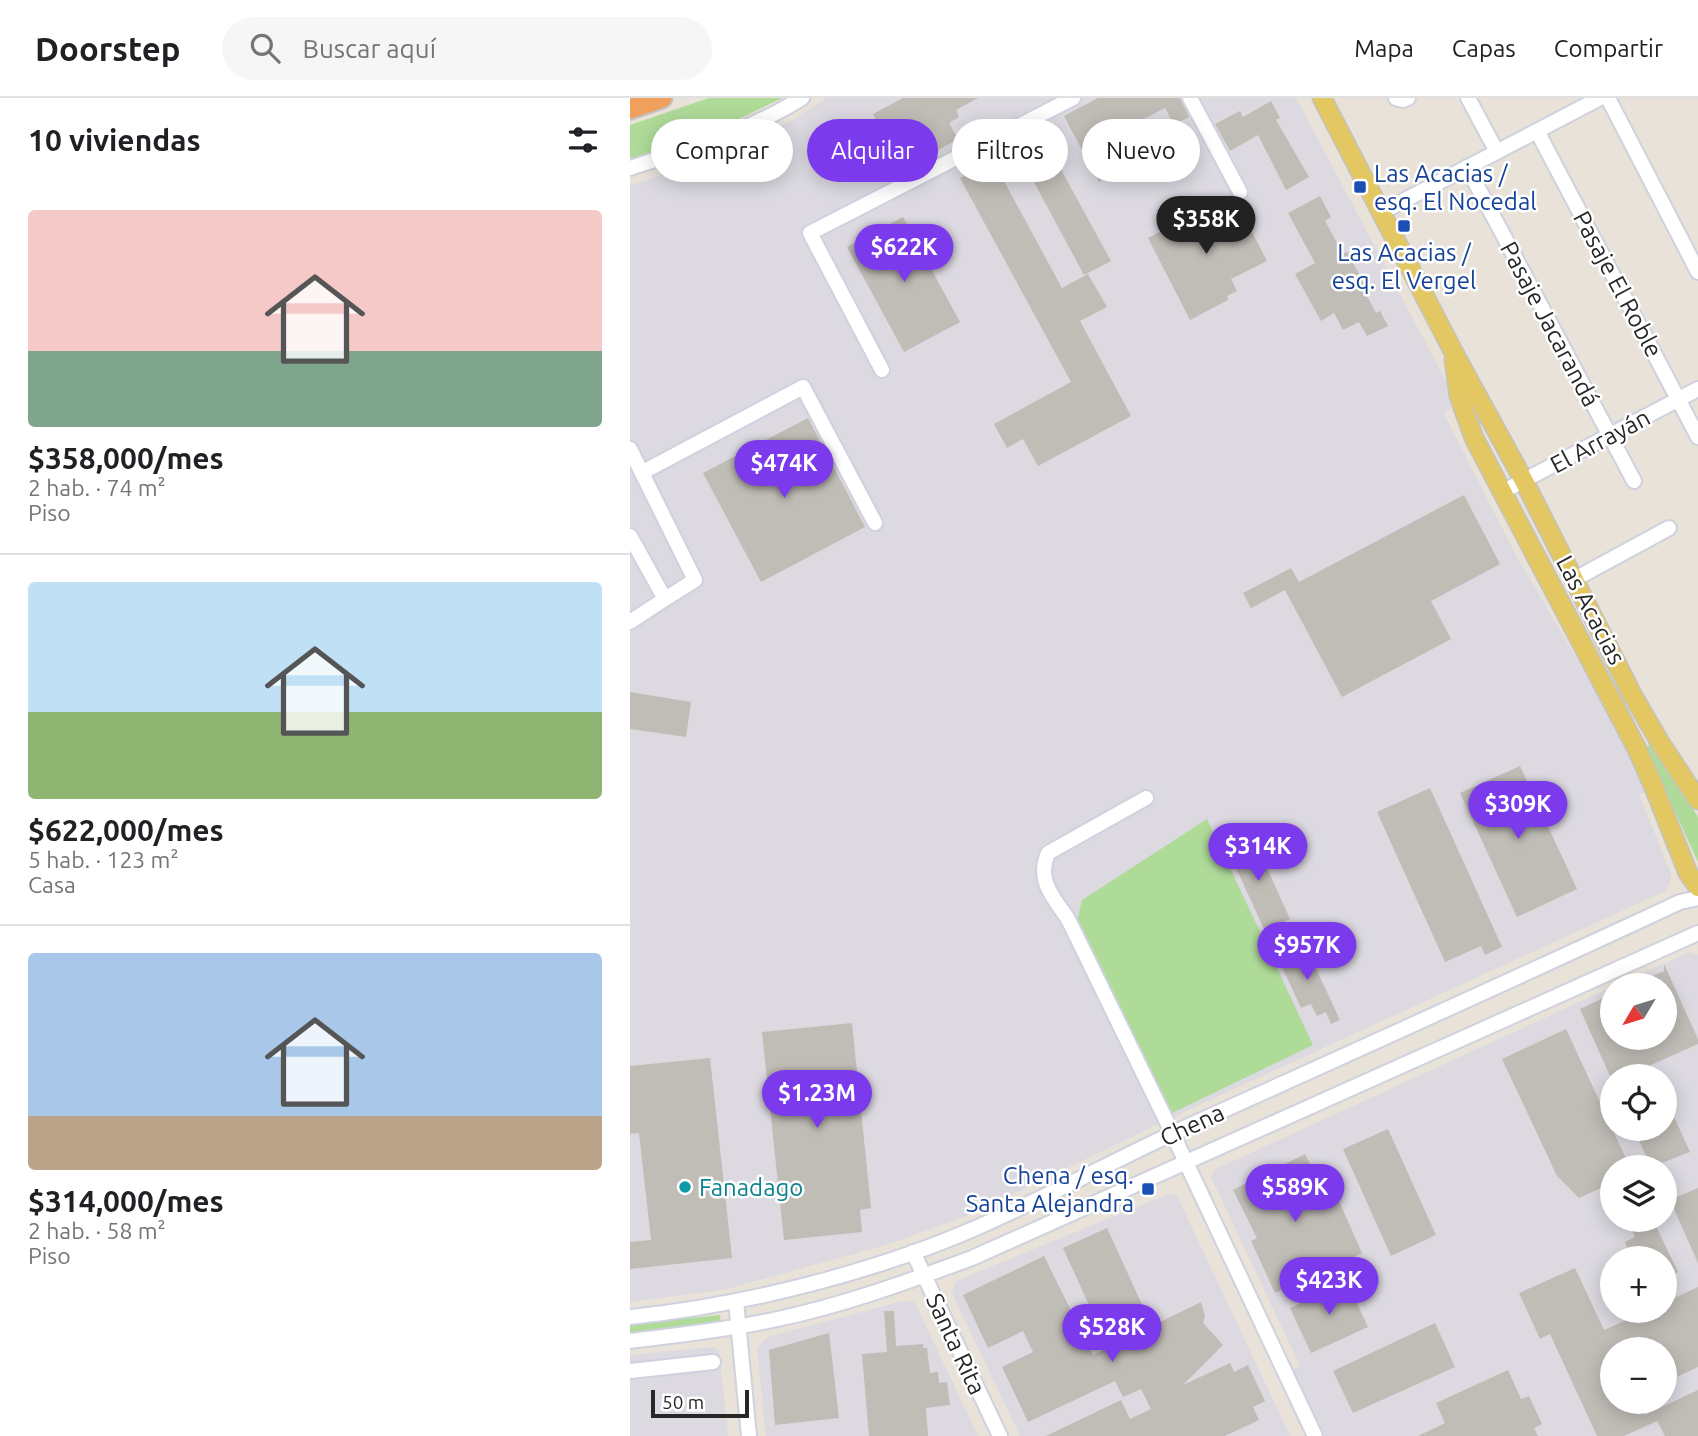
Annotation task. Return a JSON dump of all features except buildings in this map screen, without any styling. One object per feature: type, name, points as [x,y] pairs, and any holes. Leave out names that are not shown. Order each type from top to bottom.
[{"type":"highway","points":[[630,109],[662,98]]},
{"type":"main road","name":"Las Acacias","points":[[1322,98],[1647,720],[1698,800]]},
{"type":"main road","name":"Las Acacias","points":[[1454,353],[1459,396],[1467,424],[1636,747],[1688,873],[1698,887]]},
{"type":"street","points":[[630,169],[717,140],[802,98]]},
{"type":"street","points":[[882,370],[810,233],[1073,98]]},
{"type":"street","points":[[1190,98],[1240,192]]},
{"type":"street","points":[[1396,98],[1408,98]]},
{"type":"street","points":[[1468,98],[1497,152]]},
{"type":"street","points":[[1382,212],[1600,98]]},
{"type":"street","points":[[1608,98],[1698,272]]},
{"type":"street","name":"Pasaje El Roble","points":[[1537,131],[1698,437]]},
{"type":"street","name":"Pasaje Jacarandá","points":[[1467,167],[1634,481]]},
{"type":"street","points":[[643,472],[803,387],[875,523]]},
{"type":"street","name":"El Arrayán","points":[[1502,492],[1698,390]]},
{"type":"street","points":[[630,449],[695,580],[630,622]]},
{"type":"street","points":[[1573,580],[1669,528]]},
{"type":"street","points":[[630,536],[665,599]]},
{"type":"street","points":[[1146,798],[1048,853],[1044,861],[1044,879],[1050,895],[1068,919],[1315,1436]]},
{"type":"street","name":"Chena","points":[[630,1317],[736,1301],[817,1282],[913,1252],[987,1224],[1172,1134],[1680,902],[1698,898]]},
{"type":"street","name":"Chena","points":[[630,1341],[738,1327],[810,1312],[972,1258],[1698,933]]},
{"type":"street","name":"Santa Rita","points":[[913,1252],[1000,1436]]},
{"type":"street","points":[[736,1301],[749,1436]]},
{"type":"street","points":[[630,1371],[713,1362]]},
{"type":"shaded area","points":[[827,98],[1296,98],[1447,383],[1451,407],[1444,414],[1518,559],[1624,739],[1646,792],[1639,794],[1671,880],[1665,891],[1171,1118],[972,1214],[886,1245],[727,1289],[630,1302],[630,186],[651,179],[651,182],[793,182],[793,120]]},
{"type":"shaded area","points":[[1690,952],[1698,955],[1698,1436],[1316,1436],[1286,1373],[1300,1366],[1211,1177],[1214,1170],[1600,993],[1600,1050],[1677,1050],[1677,973],[1643,973]]},
{"type":"shaded area","points":[[1171,1193],[1177,1196],[1290,1436],[1020,1436],[952,1293],[956,1281]]},
{"type":"shaded area","points":[[903,1301],[914,1301],[978,1436],[766,1436],[757,1348],[768,1337]]},
{"type":"shaded area","points":[[713,1347],[719,1351],[728,1436],[630,1436],[630,1355]]},
{"type":"green space","points":[[709,98],[782,98],[739,119],[651,119],[651,152],[630,159],[630,125]]},
{"type":"green space","points":[[1651,744],[1698,817],[1698,862],[1645,747]]},
{"type":"green space","points":[[1207,819],[1313,1045],[1170,1114],[1077,921],[1082,900]]},
{"type":"green space","points":[[720,1315],[721,1325],[630,1334],[630,1324]]},
{"type":"place","name":"Las Acacias / esq. El Nocedal","points":[[1360,187]]},
{"type":"place","name":"Las Acacias / esq. El Vergel","points":[[1404,226]]},
{"type":"place","name":"Fanadago","points":[[685,1187]]},
{"type":"place","name":"Chena / esq. Santa Alejandra","points":[[1148,1189]]}]
